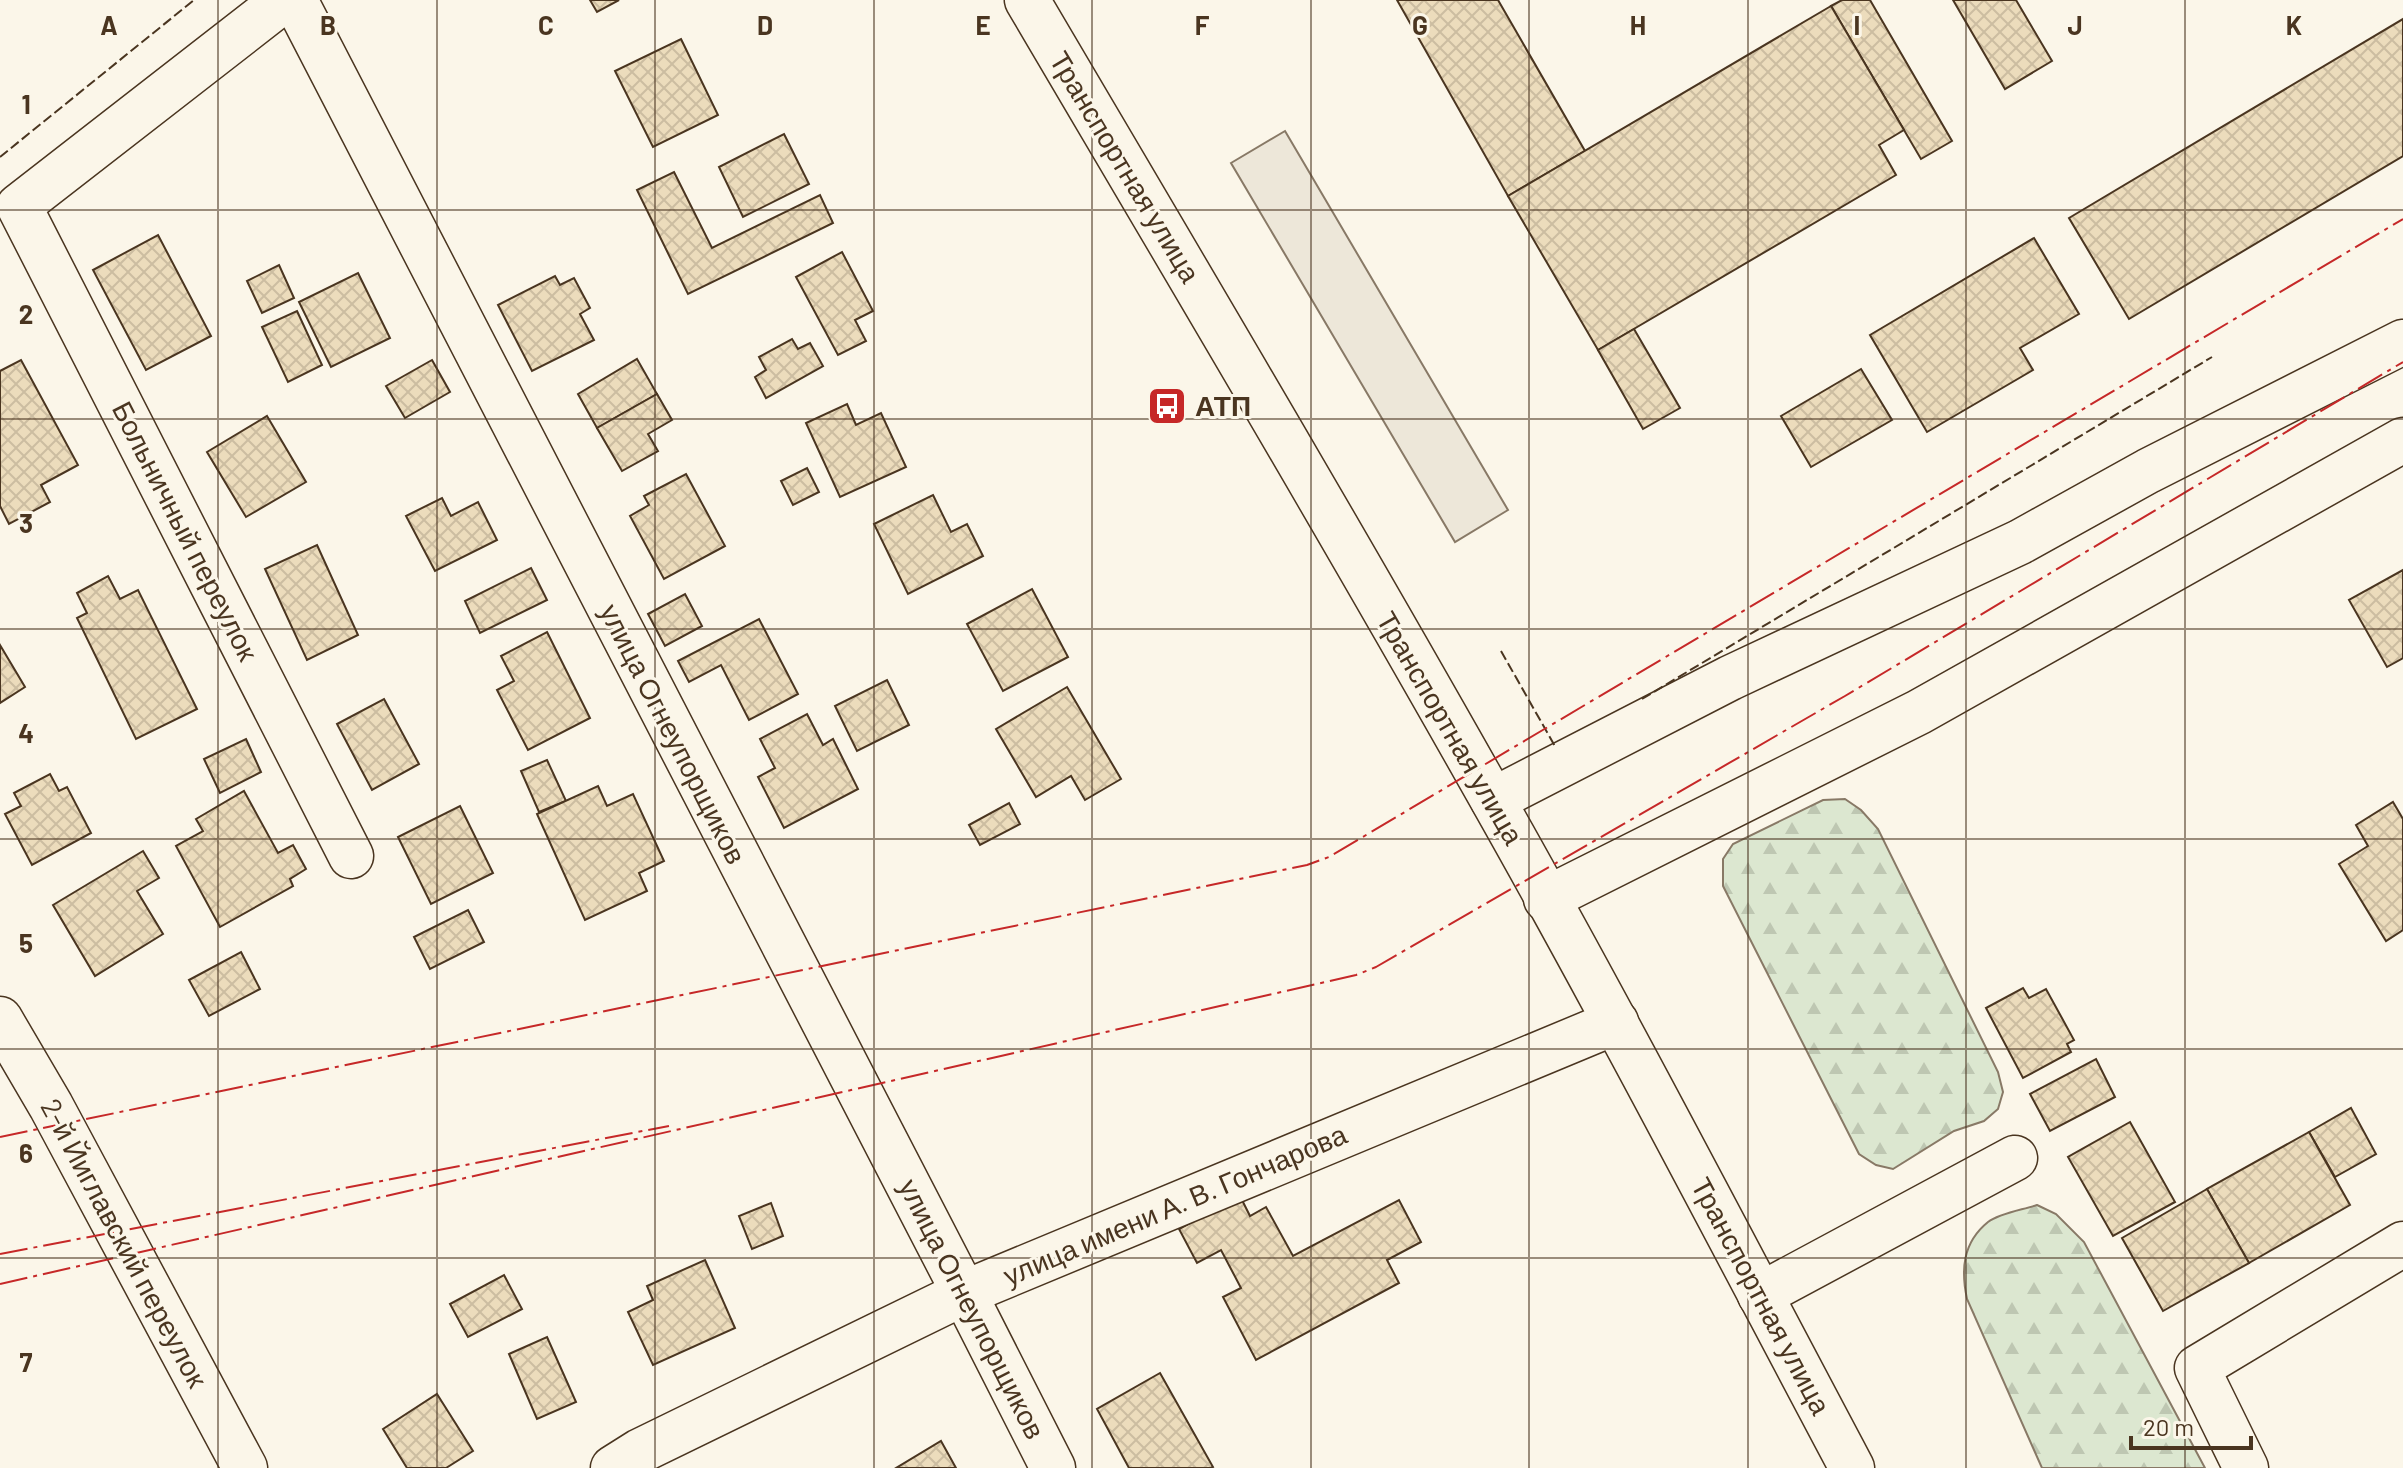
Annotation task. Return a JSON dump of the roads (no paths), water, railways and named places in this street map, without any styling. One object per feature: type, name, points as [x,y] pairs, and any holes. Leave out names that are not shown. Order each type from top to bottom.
[{"type":"street","name":"Больничный переулок","points":[[284,0],[19,206],[351,856]]},
{"type":"street","name":"улица Огнеупорщиков","points":[[295,0],[1053,1468]]},
{"type":"street","name":"Транспортная улица","points":[[1027,0],[1493,800],[1616,1022],[1852,1468]]},
{"type":"street","points":[[1493,800],[1730,678],[2020,542],[2148,471],[2403,342]]},
{"type":"street","points":[[1546,899],[1919,712],[2403,440]]},
{"type":"street","name":"2-й Йиглавский переулок","points":[[0,1019],[51,1106],[245,1468]]},
{"type":"street","name":"улица имени А. В. Гончарова","points":[[613,1468],[654,1444],[964,1293],[1616,1022]]},
{"type":"street","points":[[1760,1295],[2015,1158]]},
{"type":"street","points":[[2246,1468],[2197,1368],[2403,1244]]},
{"type":"place","name":"АТП","points":[[1167,406]]}]
